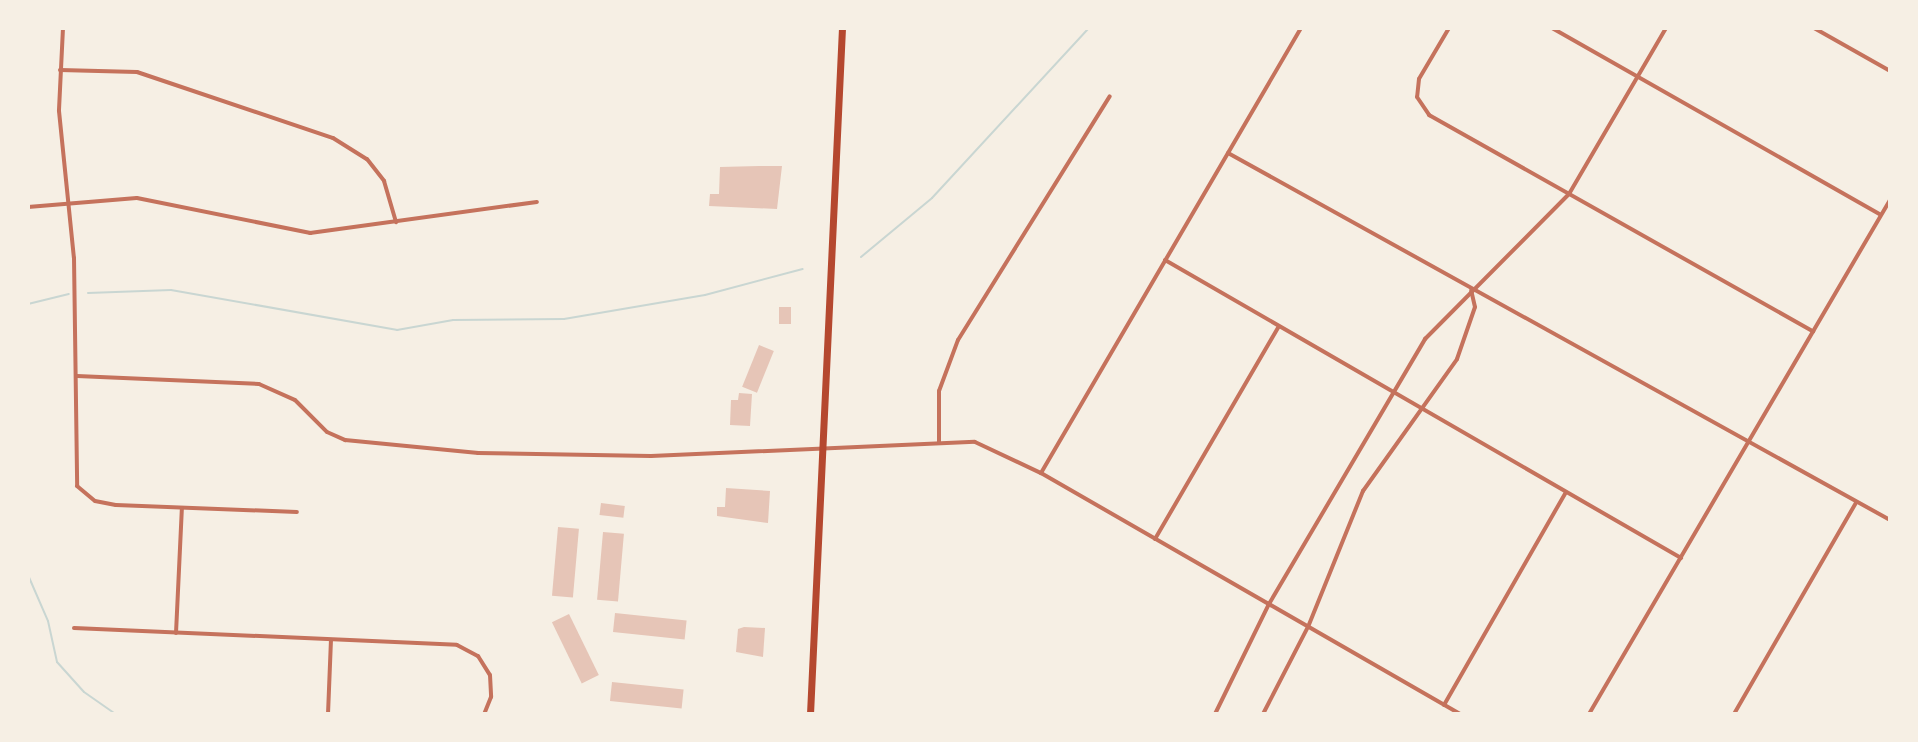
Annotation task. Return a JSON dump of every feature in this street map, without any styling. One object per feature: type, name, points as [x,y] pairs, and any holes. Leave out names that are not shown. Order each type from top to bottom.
[{"type":"highway","points":[[810,714],[842,28]]},
{"type":"street","points":[[63,28],[60,70],[67,200],[74,258],[77,376],[75,470],[83,495],[116,505],[297,512]]},
{"type":"street","points":[[1041,473],[1301,28]]},
{"type":"street","points":[[1449,28],[1419,79],[1422,108],[1813,331]]},
{"type":"street","points":[[1552,28],[1881,214]]},
{"type":"street","points":[[1215,714],[1269,604],[1425,339],[1569,194],[1666,28]]},
{"type":"street","points":[[1814,28],[1890,71]]},
{"type":"street","points":[[60,70],[137,72],[333,138],[367,159],[384,181],[396,222]]},
{"type":"street","points":[[939,442],[939,391],[958,340],[1110,96]]},
{"type":"street","points":[[1228,153],[1747,444],[1890,520]]},
{"type":"street","points":[[28,207],[67,200],[137,198],[310,233],[537,202]]},
{"type":"street","points":[[1589,714],[1890,200]]},
{"type":"street","points":[[1165,260],[1681,558]]},
{"type":"street","points":[[1263,714],[1308,627],[1363,491],[1461,351],[1475,307],[1471,290]]},
{"type":"street","points":[[1155,539],[1279,326]]},
{"type":"street","points":[[77,376],[259,384],[291,398],[327,432],[345,440],[437,449],[654,456],[939,442],[992,446],[1460,714]]},
{"type":"street","points":[[1444,705],[1566,491]]},
{"type":"street","points":[[1734,714],[1856,503]]},
{"type":"street","points":[[176,634],[182,508]]},
{"type":"street","points":[[74,628],[467,649],[490,675],[491,697],[484,714]]},
{"type":"street","points":[[328,714],[331,640]]},
{"type":"building","points":[[782,166],[777,209],[709,206],[710,194],[719,194],[720,167]]},
{"type":"building","points":[[779,307],[791,307],[791,324],[779,324]]},
{"type":"building","points":[[759,345],[774,351],[757,393],[742,387]]},
{"type":"building","points":[[739,393],[752,394],[750,426],[730,425],[731,400],[738,400]]},
{"type":"building","points":[[726,488],[770,491],[768,523],[717,516],[717,507],[725,507]]},
{"type":"building","points":[[601,503],[625,506],[623,518],[600,515]]},
{"type":"building","points":[[558,527],[579,529],[573,598],[552,596]]},
{"type":"building","points":[[603,532],[624,534],[618,602],[597,600]]},
{"type":"building","points":[[615,613],[687,621],[685,639],[613,632]]},
{"type":"building","points":[[569,614],[599,675],[582,683],[552,622]]},
{"type":"building","points":[[765,628],[763,657],[736,652],[738,629]]},
{"type":"building","points":[[612,682],[684,690],[682,708],[610,701]]},
{"type":"waterway","points":[[861,257],[932,198],[1089,28]]},
{"type":"waterway","points":[[88,293],[171,290],[397,330],[453,320],[564,319],[705,295],[803,269]]},
{"type":"waterway","points":[[28,304],[69,294]]},
{"type":"waterway","points":[[28,575],[48,621],[57,662],[84,692],[115,714]]}]
